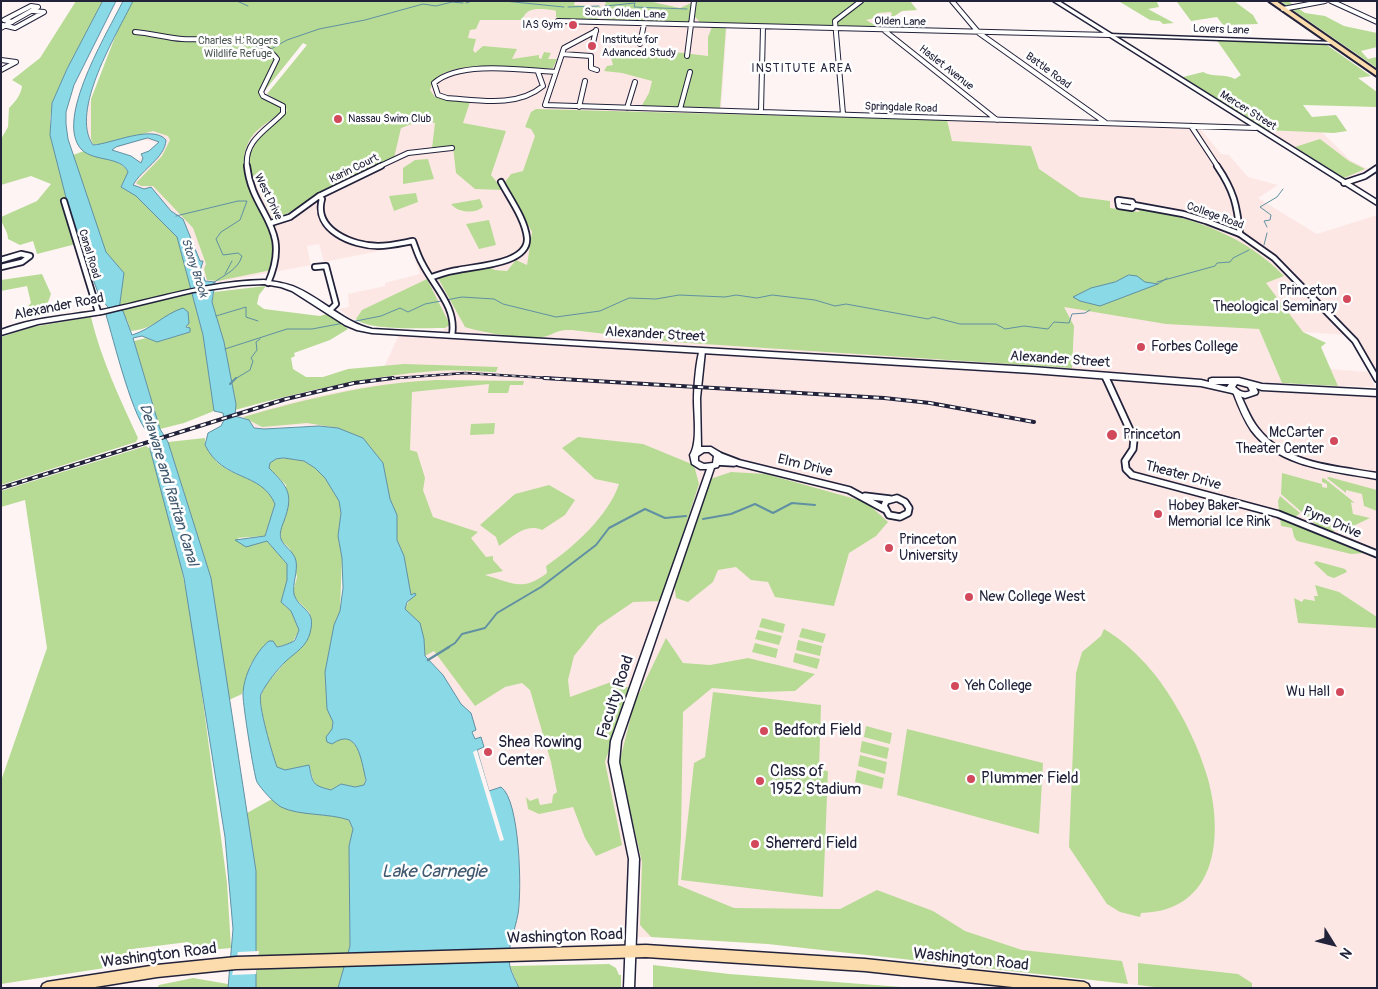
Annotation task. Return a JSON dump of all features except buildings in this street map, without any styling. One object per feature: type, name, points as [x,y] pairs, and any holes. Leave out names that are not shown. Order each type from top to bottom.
[{"type":"highway","points":[[1272,1],[1377,74]]},
{"type":"main road","points":[[1054,1],[1109,35]]},
{"type":"main road","name":"Mercer Street","points":[[1109,35],[1377,203]]},
{"type":"main road","name":"Alexander Street","points":[[122,307],[222,286],[247,282],[268,283],[298,290],[340,319],[354,326],[372,331],[1201,383],[1234,381],[1248,383]]},
{"type":"main road","name":"Alexander Road","points":[[1,333],[26,324],[122,307]]},
{"type":"main road","points":[[1234,381],[1231,384],[1235,392]]},
{"type":"main road","name":"Alexander Street","points":[[1201,383],[1250,395]]},
{"type":"main road","points":[[1248,383],[1276,387],[1377,393]]},
{"type":"main road","points":[[1248,383],[1254,390],[1250,395]]},
{"type":"main road","points":[[1250,395],[1276,387]]},
{"type":"main road","name":"Washington Road","points":[[47,988],[157,971],[236,963],[629,951],[716,954],[865,965],[1084,988]]},
{"type":"street","points":[[687,56],[694,1]]},
{"type":"street","points":[[843,114],[835,29],[836,19],[861,1]]},
{"type":"street","name":"Battle Road","points":[[952,1],[979,33],[1106,123]]},
{"type":"street","points":[[1283,9],[1325,1]]},
{"type":"street","points":[[1331,1],[1377,22]]},
{"type":"street","points":[[2,26],[12,22],[38,7],[30,6],[4,20],[12,22]]},
{"type":"street","points":[[2,26],[15,28],[44,12],[32,11]]},
{"type":"street","points":[[692,16],[704,25]]},
{"type":"street","name":"South Olden Lane","points":[[558,21],[691,25]]},
{"type":"street","points":[[593,43],[599,22]]},
{"type":"street","points":[[640,44],[644,24]]},
{"type":"street","name":"Olden Lane","points":[[691,25],[1109,35]]},
{"type":"street","points":[[761,111],[763,27]]},
{"type":"street","name":"Haslet Avenue","points":[[885,30],[997,120]]},
{"type":"street","points":[[538,72],[543,83],[541,89],[528,97],[511,100],[447,98],[438,95],[434,87],[435,82],[442,76],[462,70],[556,72],[562,54],[568,44],[596,31]]},
{"type":"street","name":"West Drive","points":[[135,32],[184,39],[243,40],[271,50],[277,59],[261,92],[263,96],[283,106],[284,110],[280,117],[257,135],[252,143],[246,164],[247,176],[272,223],[277,251],[275,268],[268,283]]},
{"type":"street","name":"Lovers Lane","points":[[1109,35],[1334,43]]},
{"type":"street","points":[[562,54],[591,56],[593,59],[591,68],[597,70]]},
{"type":"street","points":[[1,60],[16,62],[1,70]]},
{"type":"street","name":"Springdale Road","points":[[556,72],[545,105],[1256,128]]},
{"type":"street","points":[[680,109],[690,72]]},
{"type":"street","points":[[579,107],[585,81]]},
{"type":"street","points":[[627,108],[635,82]]},
{"type":"street","points":[[1191,126],[1231,187],[1237,204],[1240,234]]},
{"type":"street","name":"Karin Court","points":[[272,223],[290,217],[319,196],[408,153],[452,148]]},
{"type":"street","points":[[1344,183],[1365,176],[1377,168]]},
{"type":"street","points":[[432,277],[463,268],[505,261],[517,256],[525,249],[527,240],[524,225],[501,182]]},
{"type":"street","points":[[319,196],[322,199],[319,209],[322,217],[339,234],[369,245],[389,245],[413,241],[424,268],[432,277],[448,307],[454,327],[452,335]]},
{"type":"street","name":"Canal Road","points":[[64,201],[101,312]]},
{"type":"street","name":"College Road","points":[[1134,205],[1182,214],[1240,234],[1274,258],[1351,336],[1377,379]]},
{"type":"street","points":[[1,260],[21,254],[30,256],[22,262],[1,267]]},
{"type":"street","points":[[314,267],[326,266],[336,304],[329,311]]},
{"type":"street","points":[[702,351],[696,404],[698,429],[694,460],[699,466],[704,483]]},
{"type":"street","name":"Theater Drive","points":[[1105,376],[1134,439],[1133,449],[1125,461],[1129,473],[1137,478],[1187,488],[1209,497],[1278,514]]},
{"type":"street","points":[[1235,392],[1247,411],[1250,422],[1260,436],[1280,451],[1299,459],[1377,476]]},
{"type":"street","points":[[1247,411],[1250,395]]},
{"type":"street","points":[[698,429],[705,444],[711,450],[715,461],[699,466]]},
{"type":"street","points":[[696,452],[703,449],[711,450]]},
{"type":"street","name":"Elm Drive","points":[[715,461],[739,463],[833,486],[863,496],[890,499]]},
{"type":"street","name":"Faculty Road","points":[[629,988],[634,854],[614,762],[614,751],[704,483],[715,461]]},
{"type":"street","name":"Elm Drive","points":[[863,496],[884,510]]},
{"type":"street","points":[[897,498],[905,502],[909,508],[908,513],[897,518],[889,515],[884,510],[884,504],[890,499],[897,498]]},
{"type":"street","name":"Pyne Drive","points":[[1278,514],[1377,554]]},
{"type":"shaded area","name":"Princeton University","points":[[571,1],[910,1],[917,10],[902,11],[890,19],[890,29],[727,25],[721,112],[1198,126],[1221,154],[1229,155],[1248,177],[1278,185],[1258,198],[1317,234],[1377,215],[1377,374],[1356,340],[1278,265],[1346,335],[1259,329],[1286,392],[1377,397],[1377,988],[1163,988],[768,944],[651,937],[511,940],[518,914],[520,889],[519,859],[489,791],[477,750],[481,737],[475,739],[471,713],[461,704],[443,675],[425,656],[424,639],[338,428],[300,425],[264,429],[253,428],[249,420],[239,417],[306,398],[376,384],[399,335],[442,339],[444,328],[371,325],[350,318],[339,309],[349,307],[348,294],[385,286],[385,283],[420,274],[410,247],[404,246],[324,262],[319,244],[307,246],[311,265],[189,288],[124,193],[125,173],[158,142],[142,140],[89,156],[79,148],[73,131],[74,114],[76,102],[348,102],[475,9]]},
{"type":"shaded area","points":[[1264,130],[1322,132],[1350,160],[1368,169],[1355,176],[1342,179]]},
{"type":"shaded area","points":[[1330,369],[1368,372],[1375,387],[1338,386]]},
{"type":"green space","points":[[76,1],[103,1],[67,69],[52,103],[50,135],[80,243],[37,254],[33,241],[20,245],[8,239],[1,217],[37,201],[51,184],[31,176],[1,185],[1,139],[8,127],[9,108],[17,98],[22,86],[12,80],[40,58]]},
{"type":"green space","name":"Charles H. Rogers Wildlife Refuge","points":[[129,1],[575,1],[574,5],[601,7],[597,21],[560,19],[556,17],[556,11],[539,9],[527,12],[522,20],[480,20],[476,29],[470,30],[468,38],[476,39],[473,50],[475,53],[483,46],[517,49],[512,59],[539,55],[541,59],[544,52],[551,53],[548,59],[557,59],[553,68],[509,70],[459,68],[441,75],[433,81],[430,90],[435,97],[470,102],[463,123],[506,131],[491,175],[503,190],[475,189],[456,173],[453,147],[432,148],[435,123],[422,120],[401,128],[394,158],[335,186],[274,221],[246,161],[262,133],[287,111],[285,105],[267,94],[307,45],[303,43],[262,94],[280,106],[281,113],[255,133],[249,141],[245,152],[245,172],[271,233],[273,252],[271,270],[218,281],[207,280],[204,269],[206,264],[193,228],[153,186],[141,186],[136,183],[162,156],[170,140],[168,136],[153,131],[103,145],[93,144],[91,139],[91,99]]},
{"type":"green space","points":[[606,1],[648,1],[680,8],[691,3],[689,24],[603,22],[604,18],[629,19],[637,16],[638,11],[633,9],[604,10]]},
{"type":"green space","points":[[696,1],[859,1],[836,17],[833,27],[701,23],[694,16]]},
{"type":"green space","points":[[863,1],[910,1],[917,10],[902,11],[890,19],[890,29],[883,26],[888,22],[884,18],[892,15],[891,12],[877,13],[874,18],[866,20],[882,29],[838,27],[838,20]]},
{"type":"green space","points":[[1234,1],[1253,15],[1258,24],[1223,25],[1217,17],[1191,21],[1177,2],[1157,2],[1159,7],[1148,9],[1174,23],[1163,24],[1160,21],[1150,20],[1120,2]]},
{"type":"green space","points":[[1280,1],[1288,1],[1305,13],[1325,16],[1344,26],[1377,33],[1377,47],[1361,51],[1368,59],[1377,57],[1377,68]]},
{"type":"green space","points":[[712,27],[726,27],[720,109],[641,107],[649,93],[652,81],[622,73],[604,71],[607,66],[613,65],[610,54],[675,52],[708,56],[708,37]]},
{"type":"green space","points":[[1216,39],[1324,43],[1371,76],[1358,78],[1377,92],[1377,107],[1303,105],[1312,117],[1336,115],[1347,131],[1334,133],[1264,130],[1183,77],[1203,72],[1235,79],[1241,75]]},
{"type":"green space","points":[[536,109],[947,120],[952,141],[1031,146],[1039,169],[1080,197],[1110,201],[1110,208],[1139,212],[1138,208],[1198,223],[1235,239],[1269,262],[1284,276],[1266,283],[1303,332],[1326,343],[1321,347],[1338,386],[1282,383],[1259,329],[1166,324],[1064,307],[1074,326],[1072,368],[673,342],[572,330],[542,337],[524,337],[465,327],[438,278],[488,267],[507,271],[516,260],[527,265],[532,232],[505,182],[511,174],[523,171],[535,136],[531,129],[525,127],[531,112]]},
{"type":"green space","points":[[1320,139],[1349,161],[1365,169],[1344,178],[1295,147]]},
{"type":"green space","points":[[84,151],[114,161],[124,167],[128,172],[121,187],[136,196],[177,237],[203,335],[214,411],[184,423],[160,429],[134,341],[146,338],[157,342],[190,332],[187,325],[171,314],[147,327],[131,331],[127,320],[119,310],[124,273],[106,252],[73,155]]},
{"type":"green space","points":[[428,159],[434,179],[403,184],[403,168],[415,160]]},
{"type":"green space","points":[[416,193],[418,202],[394,211],[389,196]]},
{"type":"green space","points":[[480,199],[483,207],[471,212],[462,211],[451,204]]},
{"type":"green space","points":[[489,220],[496,245],[479,249],[466,224]]},
{"type":"green space","points":[[42,274],[51,294],[44,313],[15,320],[31,303],[27,286],[1,291],[1,280]]},
{"type":"green space","points":[[427,279],[450,325],[445,328],[384,327],[362,323],[356,319],[362,310]]},
{"type":"green space","points":[[266,286],[259,295],[257,304],[264,309],[320,316],[327,314],[348,329],[330,340],[294,353],[295,356],[291,358],[293,369],[306,377],[323,377],[348,369],[404,364],[498,367],[496,372],[443,370],[359,381],[309,391],[235,410],[236,404],[224,342],[212,302],[214,292]]},
{"type":"green space","points":[[91,317],[95,333],[118,394],[138,438],[136,442],[1,485],[1,337],[32,327]]},
{"type":"green space","points":[[436,380],[524,381],[523,385],[510,385],[508,393],[488,393],[489,384],[412,392],[410,450],[417,452],[425,478],[423,490],[433,517],[478,532],[471,538],[486,557],[493,556],[493,560],[503,571],[485,575],[517,584],[524,584],[538,579],[547,573],[546,566],[567,550],[599,519],[614,496],[619,484],[595,479],[562,448],[578,437],[643,444],[694,465],[699,484],[661,601],[633,602],[598,626],[574,656],[568,680],[570,697],[611,682],[630,688],[605,762],[622,845],[596,856],[585,838],[573,807],[539,814],[528,809],[526,797],[530,801],[538,798],[540,805],[552,803],[553,795],[557,792],[551,762],[530,690],[522,683],[505,687],[475,706],[434,651],[425,656],[424,639],[405,609],[411,596],[404,556],[397,540],[397,515],[390,499],[383,463],[363,438],[338,428],[307,423],[262,427],[243,417],[290,404],[363,388]]},
{"type":"green space","points":[[495,423],[494,434],[470,435],[471,424]]},
{"type":"green space","points":[[205,438],[205,445],[217,462],[265,489],[275,504],[265,536],[237,538],[255,545],[256,542],[267,541],[287,564],[287,580],[281,602],[291,611],[299,630],[292,643],[277,647],[274,645],[251,663],[242,694],[229,700],[211,578],[168,442]]},
{"type":"green space","points":[[146,446],[150,449],[176,541],[193,626],[227,883],[231,948],[197,951],[188,942],[132,949],[111,967],[1,984],[1,781],[47,648],[25,500],[1,507],[1,491]]},
{"type":"green space","points":[[285,458],[304,461],[315,468],[325,478],[339,501],[341,513],[338,536],[342,558],[340,611],[334,625],[325,672],[327,709],[333,721],[331,744],[342,738],[351,740],[362,758],[365,773],[364,785],[355,787],[341,784],[331,790],[315,786],[309,765],[285,770],[277,767],[266,731],[261,696],[269,682],[290,656],[310,613],[296,599],[293,592],[297,577],[290,549],[281,540],[281,528],[287,512],[286,485],[269,468],[269,463],[276,459]]},
{"type":"green space","points":[[731,472],[766,474],[866,502],[888,522],[876,536],[849,553],[834,606],[775,597],[768,582],[751,580],[736,567],[718,570],[713,582],[688,602],[676,598],[674,582],[710,479]]},
{"type":"green space","points":[[1282,473],[1322,484],[1322,487],[1327,488],[1327,484],[1322,482],[1322,478],[1325,479],[1355,503],[1351,502],[1353,514],[1370,518],[1351,527],[1333,522],[1334,534],[1321,529],[1281,494]]},
{"type":"green space","points":[[1327,478],[1377,490],[1377,511],[1364,506],[1362,494],[1346,490],[1346,493]]},
{"type":"green space","points":[[549,485],[575,500],[565,515],[542,530],[530,528],[514,535],[499,546],[496,537],[480,525],[515,494]]},
{"type":"green space","points":[[1280,496],[1300,513],[1294,518],[1279,511],[1278,501]]},
{"type":"green space","points":[[1280,517],[1365,553],[1351,554],[1297,541],[1292,528],[1281,526]]},
{"type":"green space","points":[[1316,561],[1345,569],[1347,572],[1334,578],[1328,576],[1314,563]]},
{"type":"green space","points":[[1315,585],[1339,592],[1377,617],[1377,628],[1298,623],[1294,598],[1302,602],[1304,599],[1315,601],[1314,596],[1318,596]]},
{"type":"green space","points":[[762,618],[785,624],[783,633],[759,627]]},
{"type":"green space","points":[[802,628],[826,634],[823,643],[799,637]]},
{"type":"green space","points":[[1104,629],[1122,641],[1138,656],[1160,681],[1173,700],[1200,756],[1213,802],[1214,847],[1209,868],[1199,886],[1185,900],[1166,909],[1141,913],[1140,917],[1120,912],[1107,904],[1069,847],[1076,673],[1082,652],[1101,636]]},
{"type":"green space","points":[[758,630],[782,636],[779,645],[755,639]]},
{"type":"green space","points":[[666,638],[683,663],[710,665],[748,658],[815,674],[795,691],[759,692],[712,688],[683,712],[681,836],[678,885],[734,908],[840,909],[877,890],[933,911],[965,931],[1022,950],[1122,961],[1128,984],[768,944],[651,937],[640,925],[642,862],[619,764],[634,704]]},
{"type":"green space","points":[[798,640],[822,646],[820,656],[796,650]]},
{"type":"green space","points":[[755,643],[778,649],[776,658],[752,652]]},
{"type":"green space","points":[[795,653],[820,659],[817,669],[793,662]]},
{"type":"green space","points":[[713,692],[821,705],[819,770],[828,771],[823,897],[681,880],[694,763],[705,757]]},
{"type":"green space","points":[[866,726],[892,733],[890,744],[864,737]]},
{"type":"green space","name":"Plummer Field","points":[[907,729],[1043,763],[1039,834],[897,795]]},
{"type":"green space","points":[[862,741],[889,748],[887,759],[860,752]]},
{"type":"green space","points":[[860,755],[887,762],[885,774],[858,766]]},
{"type":"green space","points":[[857,770],[884,778],[882,789],[855,782]]},
{"type":"green space","points":[[272,799],[289,809],[349,820],[353,829],[349,846],[350,946],[338,988],[256,988],[256,871],[247,813]]},
{"type":"green space","points":[[1138,963],[1238,974],[1252,983],[1252,988],[1163,988],[1138,985]]},
{"type":"green space","points":[[609,964],[616,968],[619,975],[621,975],[621,988],[519,988],[510,966]]},
{"type":"green space","points":[[653,965],[729,974],[915,988],[653,988]]},
{"type":"green space","points":[[193,978],[228,984],[228,988],[157,988],[159,985]]},
{"type":"water","name":"Delaware and Raritan Canal","points":[[103,1],[116,1],[74,85],[66,112],[68,139],[106,252],[124,273],[119,310],[123,311],[132,335],[183,308],[188,312],[189,323],[186,327],[190,328],[190,332],[157,342],[142,336],[133,338],[160,429],[168,442],[211,578],[256,871],[256,988],[228,988],[233,929],[225,837],[184,578],[150,449],[151,435],[144,428],[131,399],[106,315],[108,307],[100,298],[73,225],[50,135],[52,103],[67,69]]},
{"type":"water","name":"Lake Carnegie","points":[[123,1],[133,1],[107,52],[91,93],[87,113],[87,130],[93,145],[142,134],[160,136],[166,140],[162,152],[133,185],[144,189],[151,187],[171,211],[183,219],[200,261],[203,261],[201,268],[205,281],[215,282],[212,302],[224,342],[236,404],[235,416],[249,420],[254,428],[319,426],[338,428],[363,438],[383,463],[390,499],[397,515],[397,540],[404,556],[411,595],[415,593],[416,595],[407,602],[405,609],[420,623],[424,639],[425,656],[443,675],[461,704],[471,713],[476,730],[472,732],[475,739],[481,737],[484,747],[477,750],[489,791],[501,787],[507,795],[512,809],[516,827],[520,886],[518,914],[510,947],[509,960],[519,988],[338,988],[350,946],[349,846],[353,829],[349,820],[288,810],[281,807],[268,796],[257,782],[245,712],[243,695],[245,681],[255,658],[269,641],[273,641],[277,647],[287,644],[295,640],[299,630],[291,611],[281,602],[287,580],[287,564],[267,541],[246,547],[235,540],[265,536],[275,504],[261,486],[222,465],[213,457],[205,445],[208,433],[221,426],[224,420],[223,413],[214,411],[203,335],[177,237],[136,196],[121,187],[128,172],[125,167],[120,163],[87,154],[82,150],[75,137],[74,119],[78,98],[96,54]],"holes":[[[148,138],[159,142],[149,151],[141,154],[143,158],[141,163],[131,156],[112,150],[116,147]],[[284,458],[304,461],[315,468],[325,478],[339,501],[341,513],[338,536],[342,558],[343,588],[340,611],[334,625],[325,672],[327,709],[333,722],[332,729],[326,737],[327,742],[332,744],[348,739],[353,742],[360,755],[366,780],[364,785],[355,787],[341,784],[331,790],[314,783],[309,765],[285,770],[277,767],[266,730],[261,708],[261,694],[279,668],[309,638],[312,625],[309,614],[296,600],[294,594],[295,558],[280,537],[289,504],[289,497],[281,480],[269,468],[270,463],[276,459]]]},
{"type":"water","points":[[1129,275],[1137,276],[1145,282],[1158,284],[1100,306],[1080,301],[1073,297],[1091,288],[1115,282]]},
{"type":"pier","points":[[477,750],[504,840],[500,841],[473,752]]},
{"type":"pier","points":[[259,951],[256,974],[232,975],[238,952]]},
{"type":"waterway","points":[[237,1],[248,6]]},
{"type":"waterway","points":[[466,3],[472,1]]},
{"type":"waterway","points":[[504,1],[564,7]]},
{"type":"waterway","points":[[253,55],[264,53],[287,40],[319,29],[365,20],[423,4],[436,6],[452,2],[463,3]]},
{"type":"waterway","points":[[605,6],[635,3],[634,7],[687,9]]},
{"type":"waterway","points":[[568,7],[599,6]]},
{"type":"waterway","points":[[1267,227],[1264,221],[1270,220],[1271,215],[1260,207],[1277,197],[1283,189]]},
{"type":"waterway","points":[[176,216],[238,201],[247,201],[240,220],[221,232],[216,239],[223,255],[238,253],[242,256],[240,261],[230,272],[213,283]]},
{"type":"waterway","points":[[1264,245],[1267,233]]},
{"type":"waterway","points":[[1164,280],[1215,266],[1217,263],[1230,262],[1233,258],[1249,250]]},
{"type":"waterway","points":[[225,274],[232,261]]},
{"type":"waterway","points":[[1157,282],[1164,280]]},
{"type":"waterway","points":[[1158,284],[1164,280]]},
{"type":"waterway","points":[[351,322],[381,316],[400,308],[408,312],[425,304],[462,297],[494,299],[503,304],[556,317],[600,311],[629,298],[656,299],[679,295],[725,297],[736,295],[757,298],[772,295],[815,300],[835,306],[846,304],[928,319],[933,317],[960,324],[996,324],[1005,329],[1024,326],[1048,329],[1054,322],[1069,323],[1072,314],[1085,313],[1090,310]]},
{"type":"waterway","points":[[216,316],[246,307],[246,317],[258,321]]},
{"type":"waterway","points":[[225,349],[287,329],[312,329],[344,323]]},
{"type":"waterway","points":[[235,379],[250,370],[253,361],[251,358],[257,350],[256,342],[260,339]]},
{"type":"waterway","points":[[230,384],[235,379]]},
{"type":"waterway","points":[[703,519],[731,514],[755,504],[773,513],[792,503],[815,505]]},
{"type":"waterway","points":[[447,648],[455,643],[462,634],[485,628],[497,613],[541,587],[596,545],[609,528],[645,509],[665,518],[686,516]]},
{"type":"waterway","points":[[428,660],[449,647]]},
{"type":"railway","points":[[387,379],[465,373],[565,379]]},
{"type":"railway","points":[[387,379],[393,378]]},
{"type":"railway","points":[[544,378],[884,398],[930,403],[1034,422]]},
{"type":"railway","points":[[1,488],[286,399],[354,383],[387,379]]},
{"type":"place","name":"IAS Gym","points":[[573,25]]},
{"type":"place","name":"Institute for Advanced Study","points":[[592,46]]},
{"type":"place","name":"Nassau Swim Club","points":[[338,119]]},
{"type":"place","name":"Princeton Theological Seminary","points":[[1347,299]]},
{"type":"place","name":"Forbes College","points":[[1141,347]]},
{"type":"place","name":"Princeton","points":[[1112,435]]},
{"type":"place","name":"McCarter Theater Center","points":[[1334,441]]},
{"type":"place","name":"Hobey Baker Memorial Ice Rink","points":[[1158,514]]},
{"type":"place","name":"Princeton University","points":[[889,548]]},
{"type":"place","name":"New College West","points":[[969,597]]},
{"type":"place","name":"Yeh College","points":[[955,686]]},
{"type":"place","name":"Wu Hall","points":[[1340,692]]},
{"type":"place","name":"Bedford Field","points":[[764,731]]},
{"type":"place","name":"Shea Rowing Center","points":[[488,752]]},
{"type":"place","name":"Plummer Field","points":[[971,779]]},
{"type":"place","name":"Class of 1952 Stadium","points":[[760,781]]},
{"type":"place","name":"Sherrerd Field","points":[[755,844]]},
{"type":"district","name":"INSTITUTE AREA","points":[[802,69]]},
{"type":"water label","name":"Stony Brook","points":[[194,268]]}]
